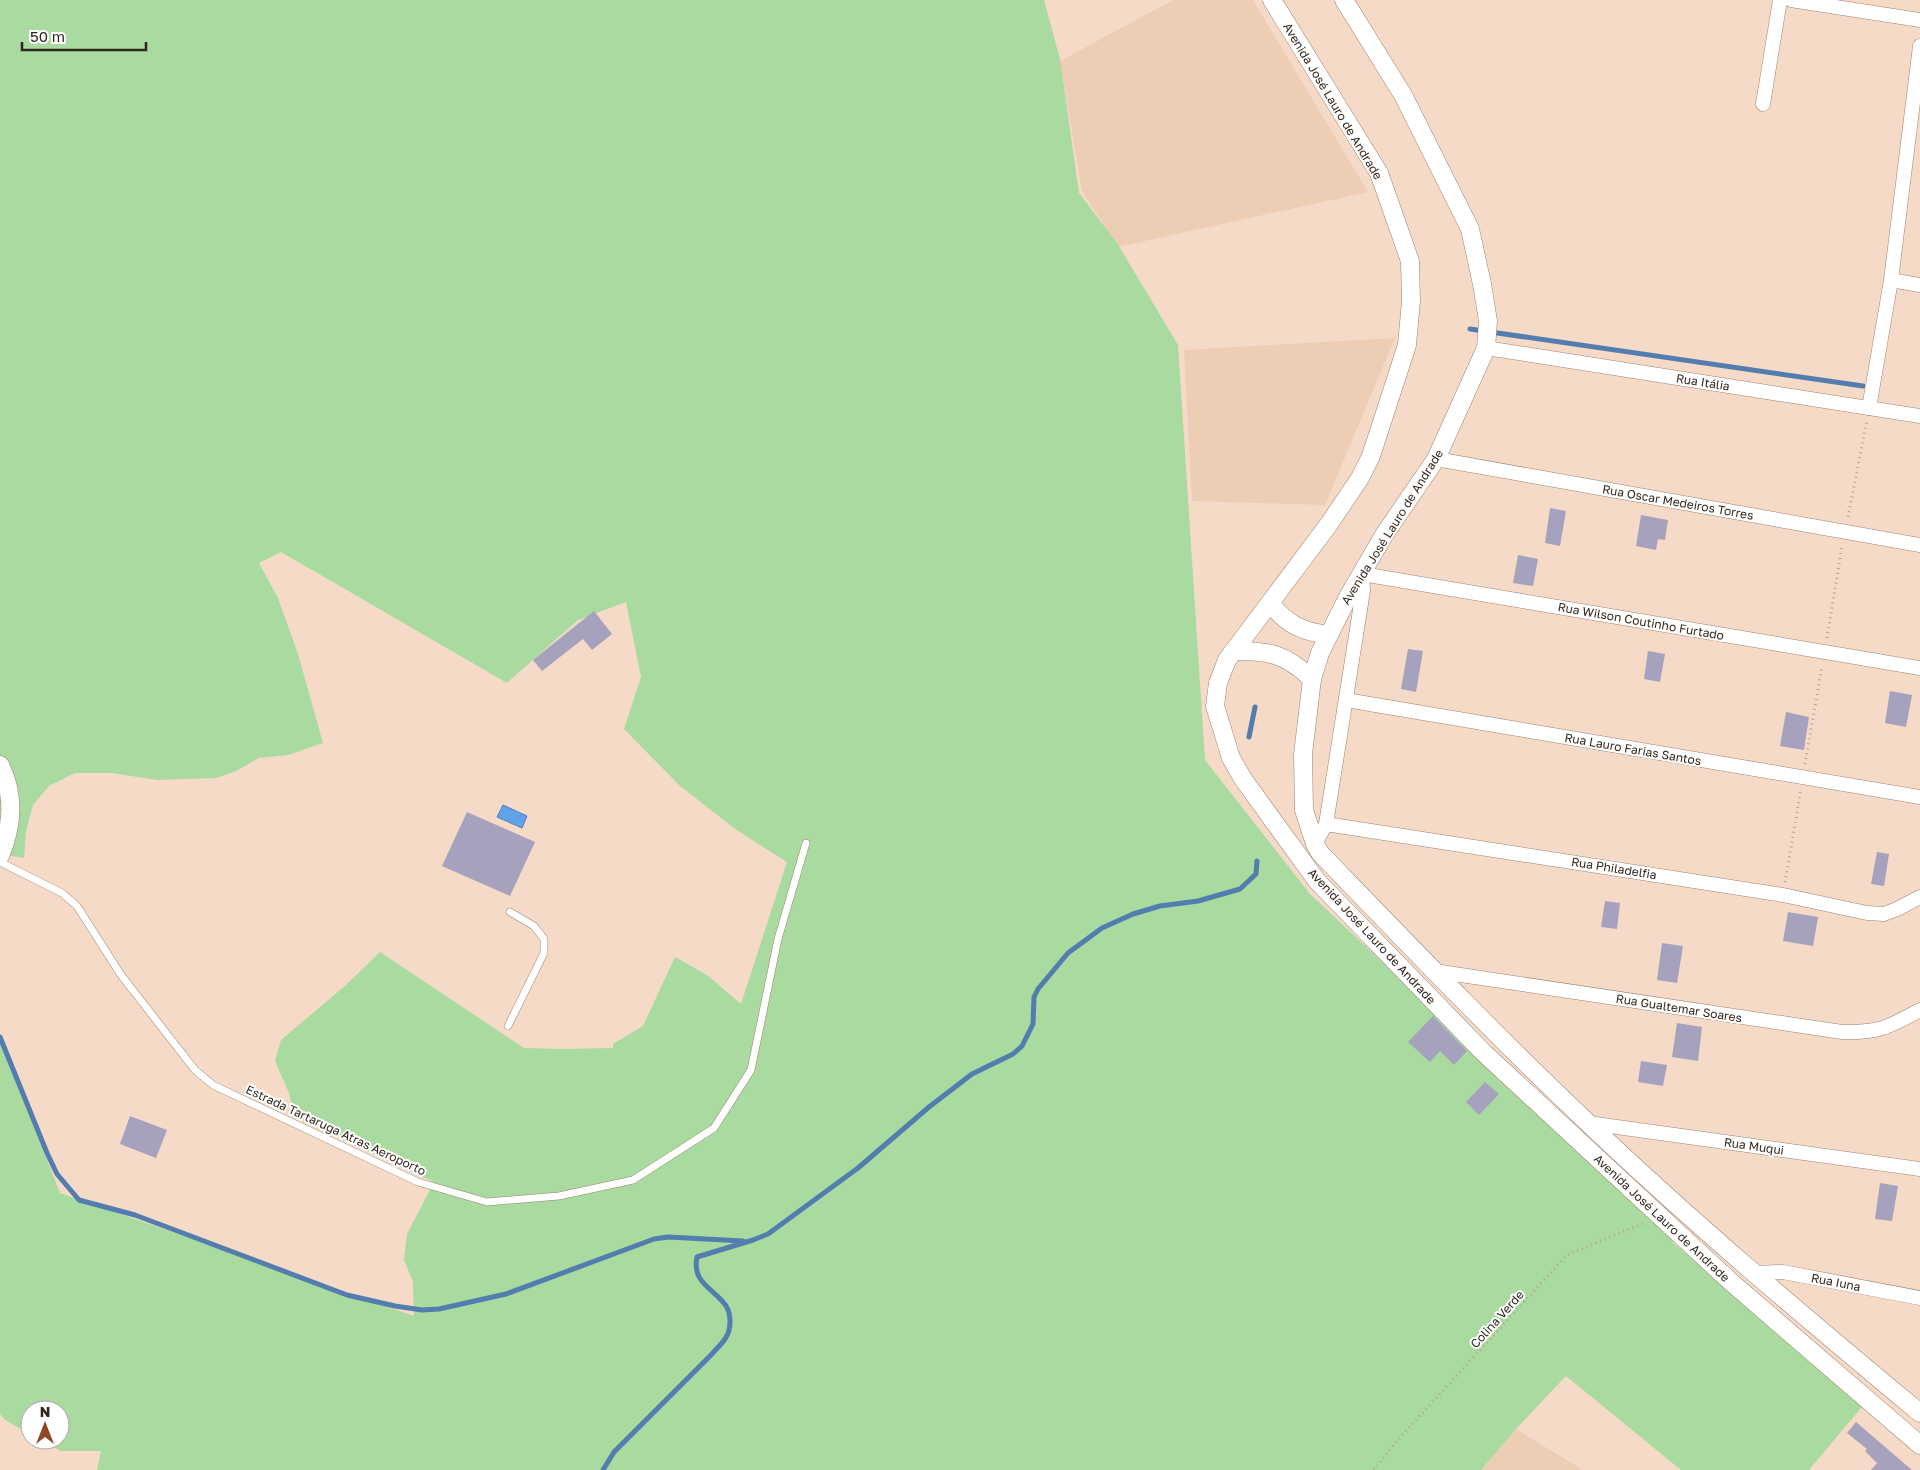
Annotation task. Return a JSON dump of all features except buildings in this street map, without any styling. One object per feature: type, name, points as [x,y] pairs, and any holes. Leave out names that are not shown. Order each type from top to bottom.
[{"type":"street","name":"Avenida José Lauro de Andrade","points":[[1272,0],[1379,173],[1410,261],[1411,301],[1407,345],[1371,456],[1360,478],[1329,524],[1226,660],[1218,683],[1215,706],[1231,758],[1243,779],[1317,881],[1484,1053],[1731,1282],[1920,1445]]},
{"type":"street","points":[[1344,0],[1403,95],[1470,229],[1488,321],[1487,344]]},
{"type":"street","points":[[1762,104],[1780,0]]},
{"type":"street","points":[[1790,0],[1920,20]]},
{"type":"street","points":[[1869,408],[1913,154],[1920,46]]},
{"type":"street","points":[[1891,280],[1920,285]]},
{"type":"street","name":"Avenida José Lauro de Andrade","points":[[1487,344],[1436,459],[1384,536],[1362,574],[1328,635],[1312,679],[1303,754],[1304,810],[1315,844],[1320,853],[1434,971],[1588,1123],[1752,1272],[1920,1413]]},
{"type":"street","name":"Rua Itália","points":[[1487,344],[1920,416]]},
{"type":"street","name":"Rua Oscar Medeiros Torres","points":[[1436,459],[1920,545]]},
{"type":"street","points":[[1315,844],[1326,824],[1363,591],[1362,574]]},
{"type":"street","name":"Rua Wilson Coutinho Furtado","points":[[1362,574],[1920,668]]},
{"type":"street","points":[[1270,603],[1280,616],[1294,626],[1311,633],[1328,635]]},
{"type":"street","points":[[1233,651],[1255,650],[1278,655],[1298,665],[1312,679]]},
{"type":"street","name":"Rua Lauro Farias Santos","points":[[1346,700],[1920,797]]},
{"type":"street","points":[[0,765],[7,780],[11,802],[7,840],[0,856]]},
{"type":"street","name":"Rua Philadelfia","points":[[1326,824],[1783,895],[1867,913],[1884,914],[1897,910],[1920,896]]},
{"type":"street","name":"Rua Gualtemar Soares","points":[[1434,971],[1842,1032],[1864,1033],[1883,1030],[1920,1010]]},
{"type":"street","name":"Rua Muqui","points":[[1588,1123],[1920,1169]]},
{"type":"street","name":"Rua Iuna","points":[[1752,1272],[1783,1272],[1920,1298]]},
{"type":"lane","name":"Estrada Tartaruga Atras Aeroporto","points":[[0,862],[62,893],[77,906],[121,976],[195,1070],[213,1084],[418,1182],[487,1202],[559,1196],[633,1180],[714,1128],[752,1070],[778,939],[806,843]]},
{"type":"lane","points":[[508,1026],[544,953],[544,939],[534,926],[510,912]]},
{"type":"path","name":"Colina Verde","points":[[1374,1470],[1395,1444],[1567,1255],[1661,1217]]},
{"type":"shaded area","points":[[1173,0],[1253,0],[1368,192],[1118,247],[1082,191],[1060,61]]},
{"type":"shaded area","points":[[1395,338],[1325,505],[1192,501],[1184,350]]},
{"type":"shaded area","points":[[1516,1429],[1583,1470],[1481,1470]]},
{"type":"green space","points":[[0,0],[1044,0],[1060,59],[1079,193],[1117,243],[1178,345],[1205,760],[1310,894],[1675,1237],[1672,1242],[1866,1402],[1809,1470],[1681,1470],[1566,1376],[1516,1429],[1481,1470],[97,1470],[101,1451],[59,1450],[70,1450],[70,1400],[20,1400],[20,1428],[5,1420],[0,1414],[0,1042],[60,1193],[414,1316],[413,1282],[404,1260],[407,1234],[434,1182],[295,1118],[289,1093],[275,1061],[281,1040],[346,985],[380,952],[524,1048],[613,1048],[613,1044],[643,1026],[675,957],[707,975],[741,1004],[787,862],[735,829],[679,785],[624,729],[641,677],[626,602],[578,620],[507,683],[281,552],[259,563],[278,598],[298,654],[323,743],[288,755],[259,758],[236,771],[216,778],[157,780],[112,773],[75,773],[49,786],[33,805],[26,831],[24,858],[0,854]]},
{"type":"water","points":[[503,805],[527,816],[522,828],[497,817]]},
{"type":"waterway","points":[[1470,329],[1863,386]]},
{"type":"waterway","points":[[1249,737],[1255,707]]},
{"type":"waterway","points":[[603,1470],[614,1452],[712,1354],[727,1335],[730,1320],[728,1310],[723,1302],[700,1278],[697,1272],[697,1257],[768,1234],[858,1168],[929,1107],[972,1074],[1013,1054],[1022,1046],[1033,1024],[1034,997],[1038,989],[1068,953],[1102,928],[1133,914],[1160,906],[1198,901],[1240,889],[1256,874],[1257,861]]},
{"type":"waterway","points":[[0,1037],[57,1174],[79,1200],[135,1215],[347,1295],[395,1306],[422,1310],[439,1309],[506,1294],[654,1239],[668,1237],[743,1241]]}]
